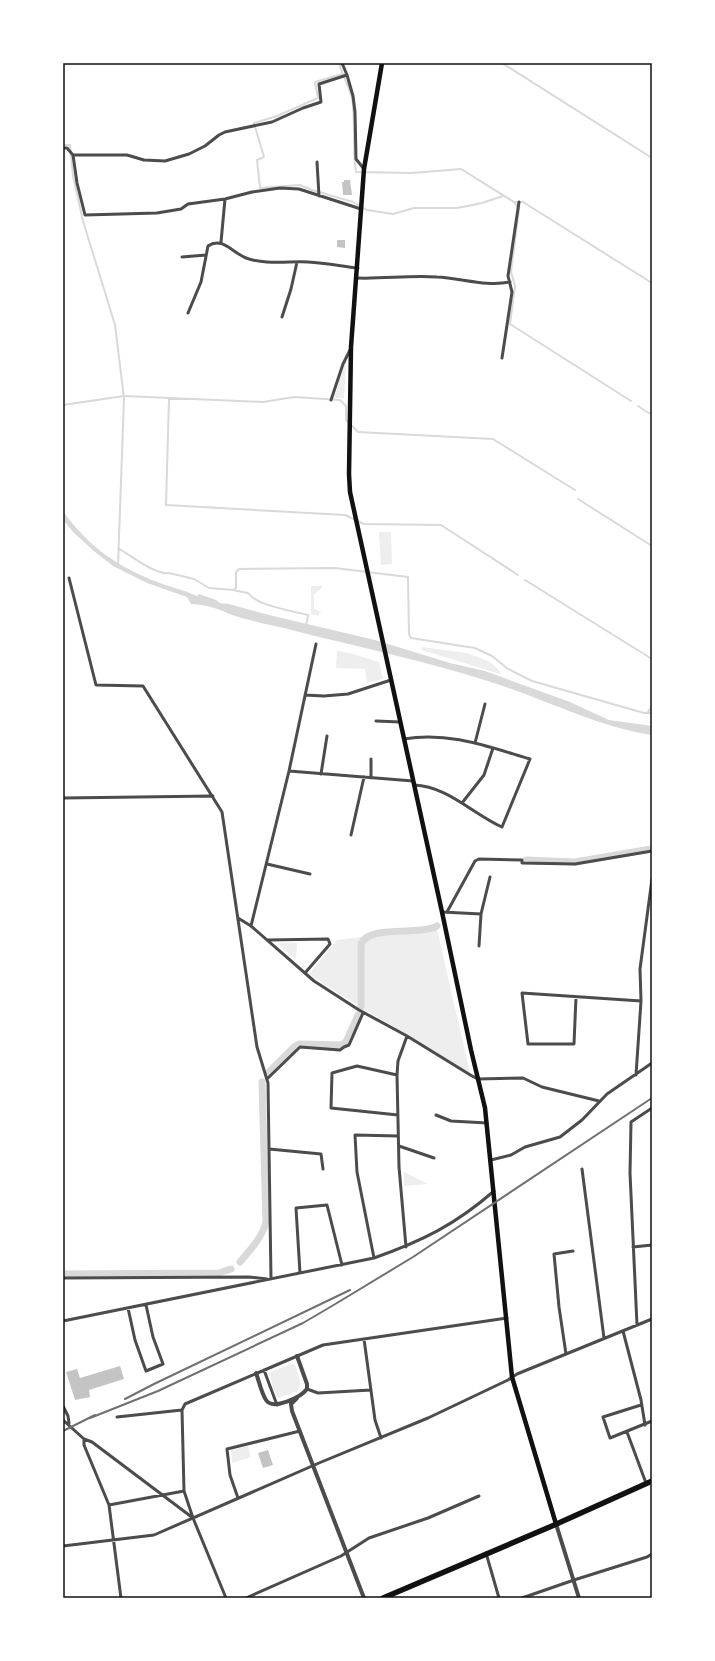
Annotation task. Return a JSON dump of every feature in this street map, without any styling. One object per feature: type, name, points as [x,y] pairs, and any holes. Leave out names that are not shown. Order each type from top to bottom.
[{"type":"highway","points":[[383,1598],[556,1524],[649,1482]]},
{"type":"main road","points":[[382,63],[364,169],[361,209],[358,268],[351,347],[350,492],[404,740],[445,912],[487,1123],[512,1377],[556,1524]]},
{"type":"street","points":[[342,63],[353,96],[355,112],[356,159],[364,169]]},
{"type":"street","points":[[73,155],[127,155],[144,160],[155,161],[174,159],[205,146],[219,135],[272,122],[303,108],[319,103],[322,100],[319,84],[347,76]]},
{"type":"street","points":[[63,148],[67,148],[73,155],[77,183],[85,216],[156,213],[181,209],[188,204],[225,199],[252,192],[280,188],[299,190],[361,209]]},
{"type":"street","points":[[317,162],[319,196]]},
{"type":"street","points":[[221,242],[225,199]]},
{"type":"street","points":[[502,358],[512,292],[508,276],[519,202]]},
{"type":"street","points":[[188,313],[201,282],[208,246],[212,244],[221,242],[247,258],[274,262],[307,262],[358,268]]},
{"type":"street","points":[[182,257],[206,255]]},
{"type":"street","points":[[282,317],[291,289],[297,262]]},
{"type":"street","points":[[357,278],[438,277],[484,282],[510,282]]},
{"type":"street","points":[[331,400],[342,364],[351,347]]},
{"type":"street","points":[[69,578],[96,685],[143,686],[222,812],[257,1047],[267,1079],[270,1149],[271,1279]]},
{"type":"street","points":[[252,926],[289,771],[316,644]]},
{"type":"street","points":[[305,695],[324,696],[348,694],[391,680]]},
{"type":"street","points":[[475,743],[485,704]]},
{"type":"street","points":[[376,721],[400,722]]},
{"type":"street","points":[[321,774],[327,736]]},
{"type":"street","points":[[289,771],[364,777],[424,785],[451,796],[491,822],[502,827],[530,759],[458,738],[420,737],[404,740]]},
{"type":"street","points":[[462,803],[484,776],[493,748]]},
{"type":"street","points":[[371,759],[371,778]]},
{"type":"street","points":[[351,835],[364,777]]},
{"type":"street","points":[[63,798],[213,796]]},
{"type":"street","points":[[481,914],[445,912],[475,860],[522,860],[522,863],[575,864],[652,851]]},
{"type":"street","points":[[267,864],[310,874]]},
{"type":"street","points":[[479,946],[481,914],[490,877]]},
{"type":"street","points":[[636,1075],[641,1001],[640,969],[652,879]]},
{"type":"street","points":[[238,918],[252,926],[305,973],[363,1013],[407,1036],[478,1079],[523,1078],[542,1087],[599,1101]]},
{"type":"street","points":[[267,940],[328,939],[330,944],[305,973]]},
{"type":"street","points":[[576,997],[574,1044],[528,1044],[522,993],[641,1001]]},
{"type":"street","points":[[267,1079],[300,1047],[340,1050],[348,1045],[363,1013]]},
{"type":"street","points":[[406,1247],[399,1167],[397,1075],[398,1060],[407,1036]]},
{"type":"street","points":[[491,1160],[511,1155],[525,1147],[560,1137],[582,1120],[607,1094],[652,1063]]},
{"type":"street","points":[[397,1075],[357,1066],[332,1073],[331,1108],[398,1114]]},
{"type":"street","points":[[637,1325],[630,1173],[631,1122],[652,1108]]},
{"type":"street","points":[[436,1115],[451,1120],[487,1123]]},
{"type":"street","points":[[374,1258],[357,1172],[355,1135],[398,1136]]},
{"type":"street","points":[[399,1146],[434,1158]]},
{"type":"street","points":[[270,1149],[321,1154],[323,1169]]},
{"type":"street","points":[[582,1169],[604,1338]]},
{"type":"street","points":[[63,1322],[374,1258],[406,1247],[432,1235],[466,1214],[494,1191]]},
{"type":"street","points":[[300,1273],[296,1208],[327,1205],[342,1265]]},
{"type":"street","points":[[633,1247],[652,1245]]},
{"type":"street","points":[[566,1354],[559,1307],[554,1254],[573,1251]]},
{"type":"street","points":[[63,1278],[249,1277],[271,1279]]},
{"type":"street","points":[[128,1308],[134,1340],[146,1371],[163,1364],[153,1337],[146,1305]]},
{"type":"street","points":[[226,1598],[193,1518],[184,1491],[182,1410],[185,1404],[323,1345],[506,1318]]},
{"type":"street","points":[[63,1546],[154,1535],[428,1418],[517,1374],[652,1319]]},
{"type":"street","points":[[623,1331],[645,1425]]},
{"type":"street","points":[[364,1339],[376,1420],[381,1438]]},
{"type":"street","points":[[297,1356],[308,1384],[307,1389],[291,1404],[292,1411],[364,1598]]},
{"type":"street","points":[[264,1370],[277,1405]]},
{"type":"street","points":[[256,1373],[266,1400],[270,1404],[286,1405],[292,1411]]},
{"type":"street","points":[[307,1389],[318,1393],[371,1390]]},
{"type":"street","points":[[277,1405],[297,1398]]},
{"type":"street","points":[[641,1405],[603,1417],[610,1438],[652,1421]]},
{"type":"street","points":[[63,1406],[68,1416],[69,1423]]},
{"type":"street","points":[[117,1417],[182,1410]]},
{"type":"street","points":[[63,1420],[69,1423],[84,1439],[92,1442],[165,1495],[193,1518]]},
{"type":"street","points":[[238,1498],[230,1475],[227,1449],[300,1431]]},
{"type":"street","points":[[627,1432],[649,1482]]},
{"type":"street","points":[[84,1439],[84,1445],[109,1505],[121,1598]]},
{"type":"street","points":[[109,1505],[184,1491]]},
{"type":"street","points":[[246,1598],[346,1553],[369,1538],[428,1518],[479,1496]]},
{"type":"street","points":[[556,1524],[579,1598]]},
{"type":"street","points":[[486,1553],[499,1598]]},
{"type":"street","points":[[522,1598],[647,1557],[652,1554]]},
{"type":"shaded area","points":[[346,360],[344,398],[334,398]]},
{"type":"shaded area","points":[[63,511],[82,535],[104,554],[142,576],[157,582],[197,596],[199,594],[220,603],[375,640],[450,663],[485,671],[570,702],[609,720],[652,726],[652,735],[594,720],[473,676],[246,619],[209,606],[191,604],[187,597],[147,583],[113,566],[74,533],[63,520]]},
{"type":"shaded area","points":[[379,532],[391,532],[392,564],[381,565]]},
{"type":"shaded area","points":[[311,586],[322,586],[322,588],[314,594],[314,609],[321,612],[321,614],[319,613],[319,616],[311,614]]},
{"type":"shaded area","points":[[422,647],[467,653],[490,662],[500,671],[500,674],[422,650]]},
{"type":"shaded area","points":[[337,651],[350,653],[379,662],[383,679],[367,683],[365,669],[336,668]]},
{"type":"shaded area","points":[[437,929],[470,1073],[309,974],[337,940],[430,931]]},
{"type":"shaded area","points":[[279,943],[297,943],[296,960],[279,945]]},
{"type":"shaded area","points":[[404,1172],[428,1184],[404,1186]]},
{"type":"shaded area","points":[[290,1364],[295,1365],[300,1378],[298,1391],[278,1398],[276,1396],[269,1373]]},
{"type":"shaded area","points":[[248,1446],[251,1457],[232,1463],[231,1450]]},
{"type":"building","points":[[344,180],[350,180],[352,195],[343,195],[342,182],[344,182]]},
{"type":"building","points":[[337,240],[345,240],[345,248],[337,247]]},
{"type":"building","points":[[120,1366],[124,1379],[89,1390],[90,1397],[75,1400],[66,1372],[77,1369],[80,1378]]},
{"type":"building","points":[[268,1450],[273,1465],[263,1468],[258,1453]]},
{"type":"waterway","points":[[339,63],[352,98],[356,172],[412,173],[461,169],[514,202],[523,202],[652,283]]},
{"type":"waterway","points":[[502,63],[652,158]]},
{"type":"waterway","points":[[342,74],[315,82],[318,98],[277,116],[254,123],[264,157],[257,160],[260,188],[300,185],[353,202],[367,210],[393,214],[414,208],[457,208],[482,203],[503,196]]},
{"type":"waterway","points":[[63,145],[70,145],[73,176],[83,221],[115,325],[124,398],[118,566]]},
{"type":"waterway","points":[[514,202],[519,209],[511,272],[515,286],[510,324],[631,401]]},
{"type":"waterway","points":[[63,405],[124,396],[263,402],[294,397],[340,400],[346,406],[346,420],[358,432],[493,439],[575,490]]},
{"type":"waterway","points":[[169,398],[166,505],[345,515],[364,524],[441,525],[518,575]]},
{"type":"waterway","points":[[638,406],[652,415]]},
{"type":"waterway","points":[[578,499],[652,546]]},
{"type":"waterway","points":[[118,548],[150,568],[163,573],[194,579],[209,588],[233,590],[236,588],[236,572],[239,569],[335,568],[408,577],[409,634],[411,638],[475,648],[492,656],[508,669],[532,681],[644,713],[652,713]]},
{"type":"waterway","points":[[525,580],[652,659]]},
{"type":"waterway","points":[[233,590],[248,593],[253,598],[267,605],[308,615],[306,626]]},
{"type":"waterway","points":[[648,712],[652,706]]},
{"type":"waterway","points":[[526,860],[575,862],[651,849]]},
{"type":"waterway","points":[[361,1007],[361,944],[366,938],[374,934],[385,932],[429,929],[437,926]]},
{"type":"waterway","points":[[269,1072],[294,1047],[299,1044],[342,1045],[346,1042],[358,1015]]},
{"type":"waterway","points":[[240,1262],[259,1239],[266,1222],[262,1082]]},
{"type":"waterway","points":[[63,1274],[219,1273],[231,1269]]},
{"type":"railway","points":[[90,1418],[158,1391],[303,1323],[413,1257],[652,1098]]},
{"type":"railway","points":[[125,1399],[350,1290]]},
{"type":"railway","points":[[63,1431],[95,1415]]}]
